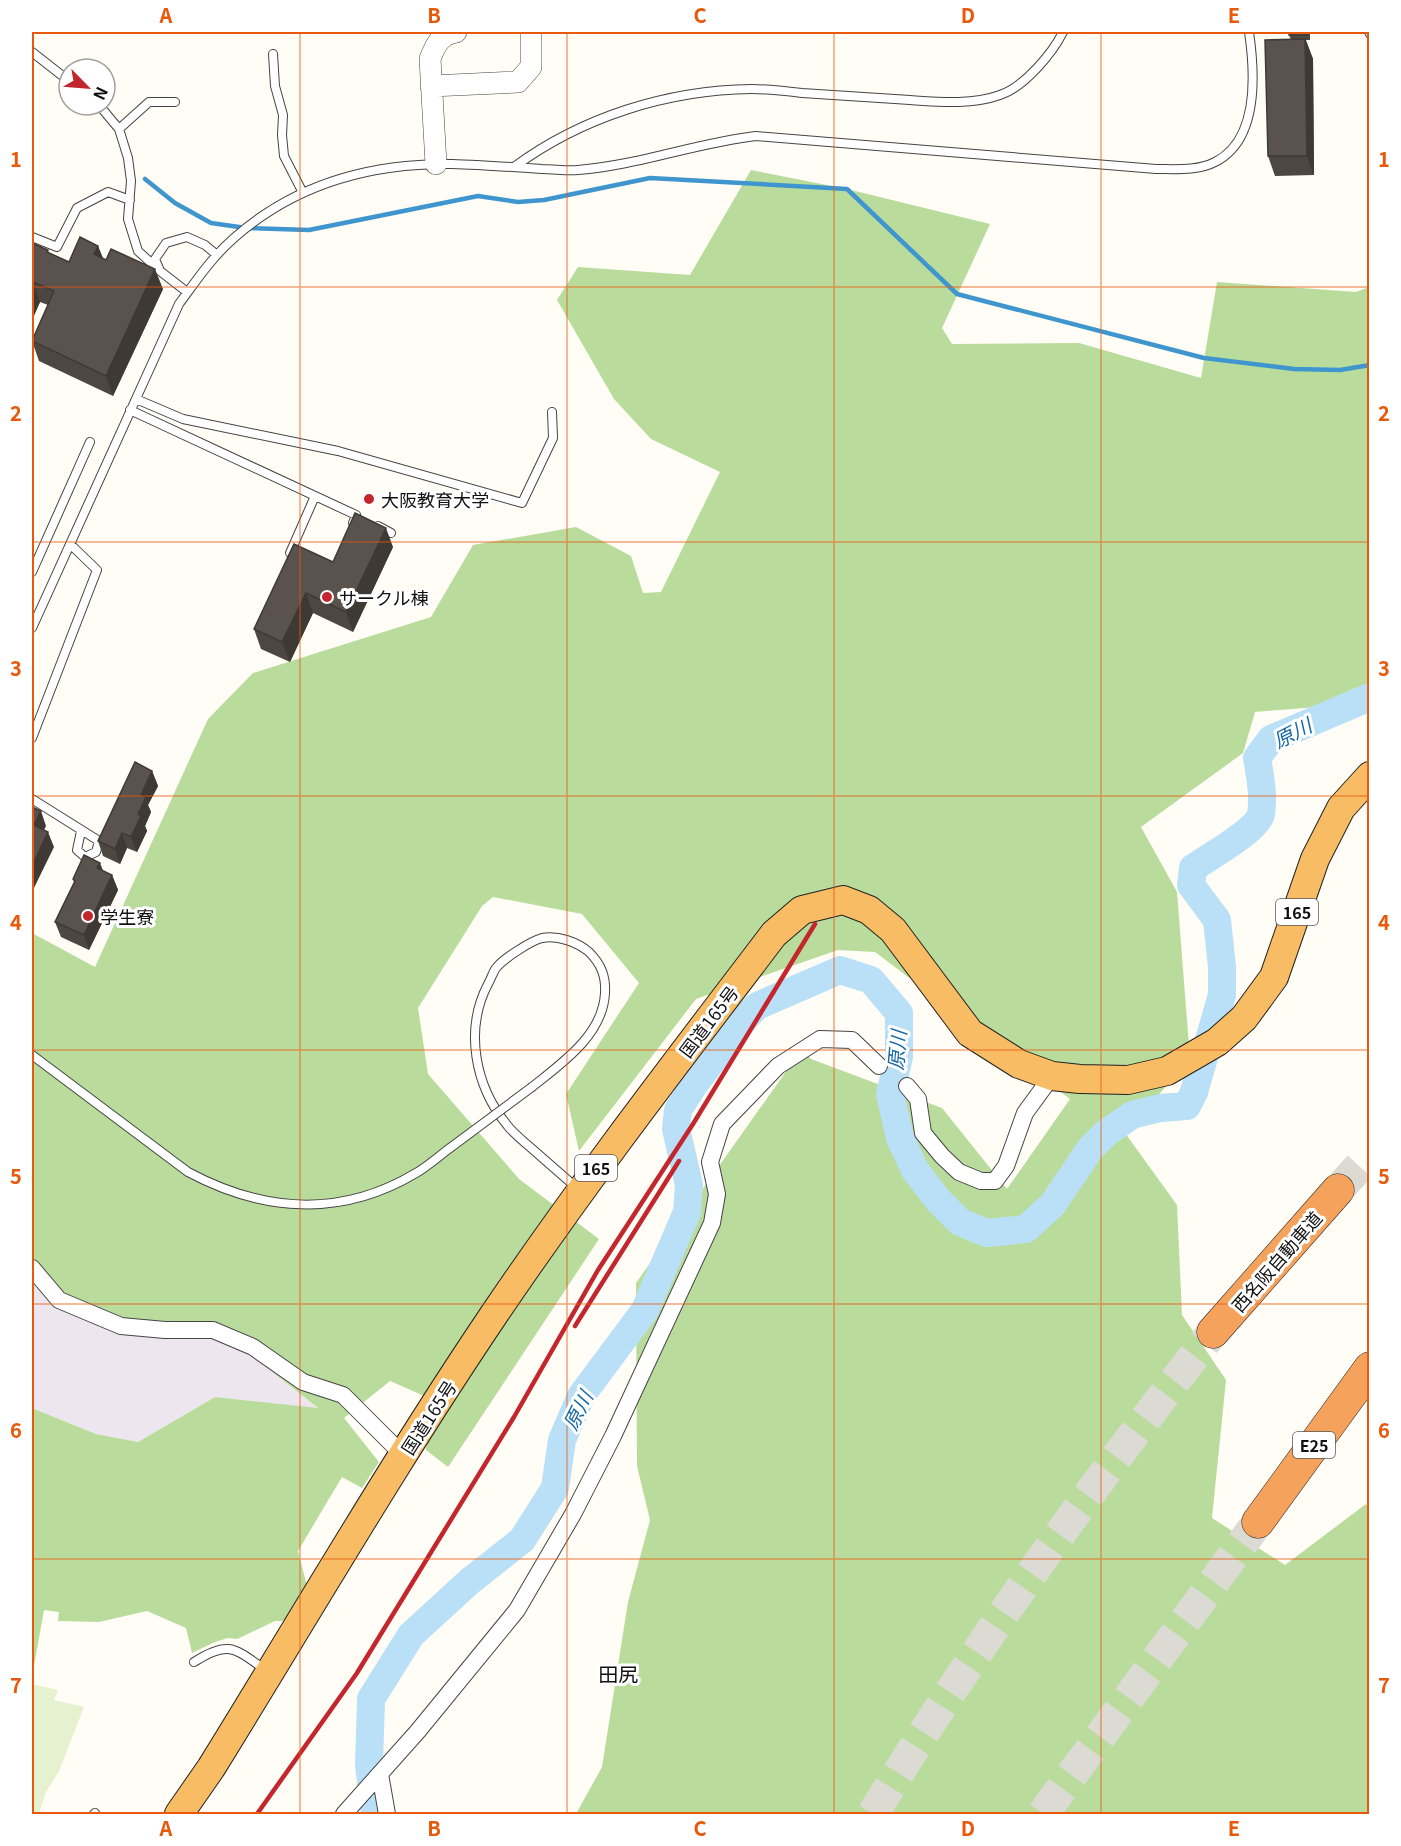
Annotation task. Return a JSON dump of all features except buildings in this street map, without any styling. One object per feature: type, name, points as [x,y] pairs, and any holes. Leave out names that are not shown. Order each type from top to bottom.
[{"type":"highway","name":"国道165号","points":[[179,1815],[403,1455],[494,1314],[580,1190],[774,934],[802,910],[843,900],[869,910],[893,930],[970,1033],[1019,1064],[1052,1076],[1080,1079],[1128,1080],[1167,1071],[1217,1042],[1244,1018],[1274,977],[1315,859],[1341,808],[1370,776]]},
{"type":"highway","name":"西名阪自動車道","points":[[1213,1332],[1338,1190]]},
{"type":"highway","name":"E25","points":[[1258,1522],[1370,1368]]},
{"type":"street","points":[[436,165],[430,59],[436,44],[448,33],[456,32]]},
{"type":"street","points":[[431,86],[518,82],[531,67],[531,32]]},
{"type":"street","points":[[344,1815],[418,1731],[517,1610],[573,1514],[613,1436],[711,1223],[717,1194],[710,1162],[722,1124],[778,1066],[820,1039],[852,1040],[879,1066]]},
{"type":"street","points":[[908,1086],[918,1099],[923,1133],[942,1156],[959,1172],[981,1181],[995,1181],[1006,1166],[1025,1113],[1052,1076]]},
{"type":"street","points":[[32,1268],[59,1300],[121,1326],[165,1330],[213,1330],[253,1347],[303,1382],[343,1395],[403,1455]]},
{"type":"street","points":[[380,1774],[387,1815]]},
{"type":"lane","points":[[514,167],[539,148],[599,118],[664,99],[695,93],[753,89],[935,102],[973,102],[1002,95],[1034,73],[1063,32]]},
{"type":"lane","points":[[32,628],[179,304],[217,255],[234,238],[278,206],[303,193],[326,182],[367,170],[412,165],[576,170],[599,168],[648,160],[727,139],[756,136],[1144,168],[1188,169],[1214,163],[1230,153],[1245,130],[1252,101],[1249,32]]},
{"type":"lane","points":[[32,52],[57,72]]},
{"type":"lane","points":[[273,54],[275,86],[284,115],[282,135],[284,156],[303,193]]},
{"type":"lane","points":[[120,129],[149,102],[175,102]]},
{"type":"lane","points":[[110,117],[120,129],[128,158],[131,181],[128,219],[138,251],[188,292]]},
{"type":"lane","points":[[32,237],[57,247],[77,208],[108,192],[130,200]]},
{"type":"lane","points":[[160,271],[155,259],[166,243],[187,237],[205,245],[217,255]]},
{"type":"lane","points":[[136,399],[183,419],[338,451],[522,503],[553,438],[552,412]]},
{"type":"lane","points":[[130,411],[392,533]]},
{"type":"lane","points":[[32,572],[90,442]]},
{"type":"lane","points":[[287,559],[315,496]]},
{"type":"lane","points":[[350,530],[356,515]]},
{"type":"lane","points":[[32,738],[97,570],[69,544]]},
{"type":"lane","points":[[32,799],[81,831]]},
{"type":"lane","points":[[32,1055],[188,1172],[214,1186],[268,1202],[322,1204],[353,1199],[386,1188],[417,1172],[450,1148],[532,1087],[569,1058],[582,1044],[594,1028],[604,1004],[606,979],[597,960],[584,948],[564,939],[542,938],[517,951],[496,968],[482,996],[476,1022],[476,1062],[491,1103],[508,1126],[580,1190]]},
{"type":"lane","points":[[194,1662],[219,1648],[234,1648],[270,1672]]},
{"type":"shaded area","points":[[32,1268],[224,1334],[319,1409],[215,1397],[138,1442],[96,1434],[32,1408]]},
{"type":"green space","points":[[751,170],[847,189],[990,224],[942,328],[952,344],[1079,343],[1201,378],[1217,282],[1356,292],[1369,287],[1369,685],[1329,706],[1255,712],[1243,753],[1141,827],[1177,892],[1190,1059],[1125,1133],[1177,1205],[1182,1315],[1226,1380],[1212,1518],[1285,1565],[1366,1504],[1369,1507],[1369,1814],[576,1814],[602,1767],[628,1602],[650,1520],[637,1466],[636,1283],[802,1049],[811,1059],[942,1108],[1007,1189],[1070,1099],[875,952],[838,950],[696,999],[579,1151],[566,1094],[639,983],[582,914],[493,897],[482,906],[418,1008],[428,1074],[519,1179],[599,1239],[448,1467],[426,1450],[429,1398],[390,1381],[344,1418],[379,1462],[362,1488],[342,1477],[298,1551],[307,1586],[289,1617],[237,1639],[228,1638],[215,1642],[192,1653],[186,1628],[147,1611],[99,1622],[58,1621],[59,1612],[44,1610],[32,1677],[32,1408],[96,1434],[138,1442],[215,1397],[318,1408],[224,1334],[165,1330],[68,1304],[32,1268],[32,933],[95,967],[208,719],[253,673],[431,617],[473,545],[576,527],[631,556],[643,593],[661,592],[720,472],[651,439],[614,399],[557,300],[578,267],[690,275]]},
{"type":"green space","points":[[32,1684],[58,1690],[54,1700],[84,1707],[59,1771],[46,1792],[39,1813],[32,1812]]},
{"type":"waterway","points":[[145,179],[175,203],[211,223],[246,228],[309,230],[478,196],[518,202],[544,200],[650,178],[847,189],[957,294],[1204,358],[1294,369],[1340,370],[1370,365]]},
{"type":"waterway","name":"原川","points":[[375,1814],[369,1765],[371,1699],[411,1635],[470,1581],[522,1540],[555,1488],[562,1440],[581,1396],[645,1310],[687,1212],[689,1185],[676,1129],[678,1110],[696,1082],[746,1017],[757,1006],[840,970],[871,980],[899,1013],[899,1057],[890,1094],[900,1138],[915,1170],[938,1200],[960,1222],[987,1233],[1026,1229],[1053,1204],[1090,1149],[1106,1133],[1132,1115],[1160,1108],[1187,1106],[1194,1092],[1222,995],[1222,967],[1217,920],[1191,885],[1193,868],[1242,835],[1258,820],[1262,800],[1257,758],[1271,739],[1370,697]]},
{"type":"tunnel","points":[[1338,1190],[1370,1155]]},
{"type":"tunnel","points":[[873,1814],[952,1690],[1036,1568],[1123,1449],[1213,1332]]},
{"type":"tunnel","points":[[1043,1814],[1258,1522]]},
{"type":"railway","points":[[257,1814],[357,1673],[514,1417],[598,1270],[693,1124],[815,924]]},
{"type":"railway","points":[[575,1326],[679,1161]]},
{"type":"place","name":"大阪教育大学","points":[[369,499]]},
{"type":"place","name":"サークル棟","points":[[327,597]]},
{"type":"place","name":"学生寮","points":[[88,916]]},
{"type":"district","name":"田尻","points":[[618,1673]]}]
